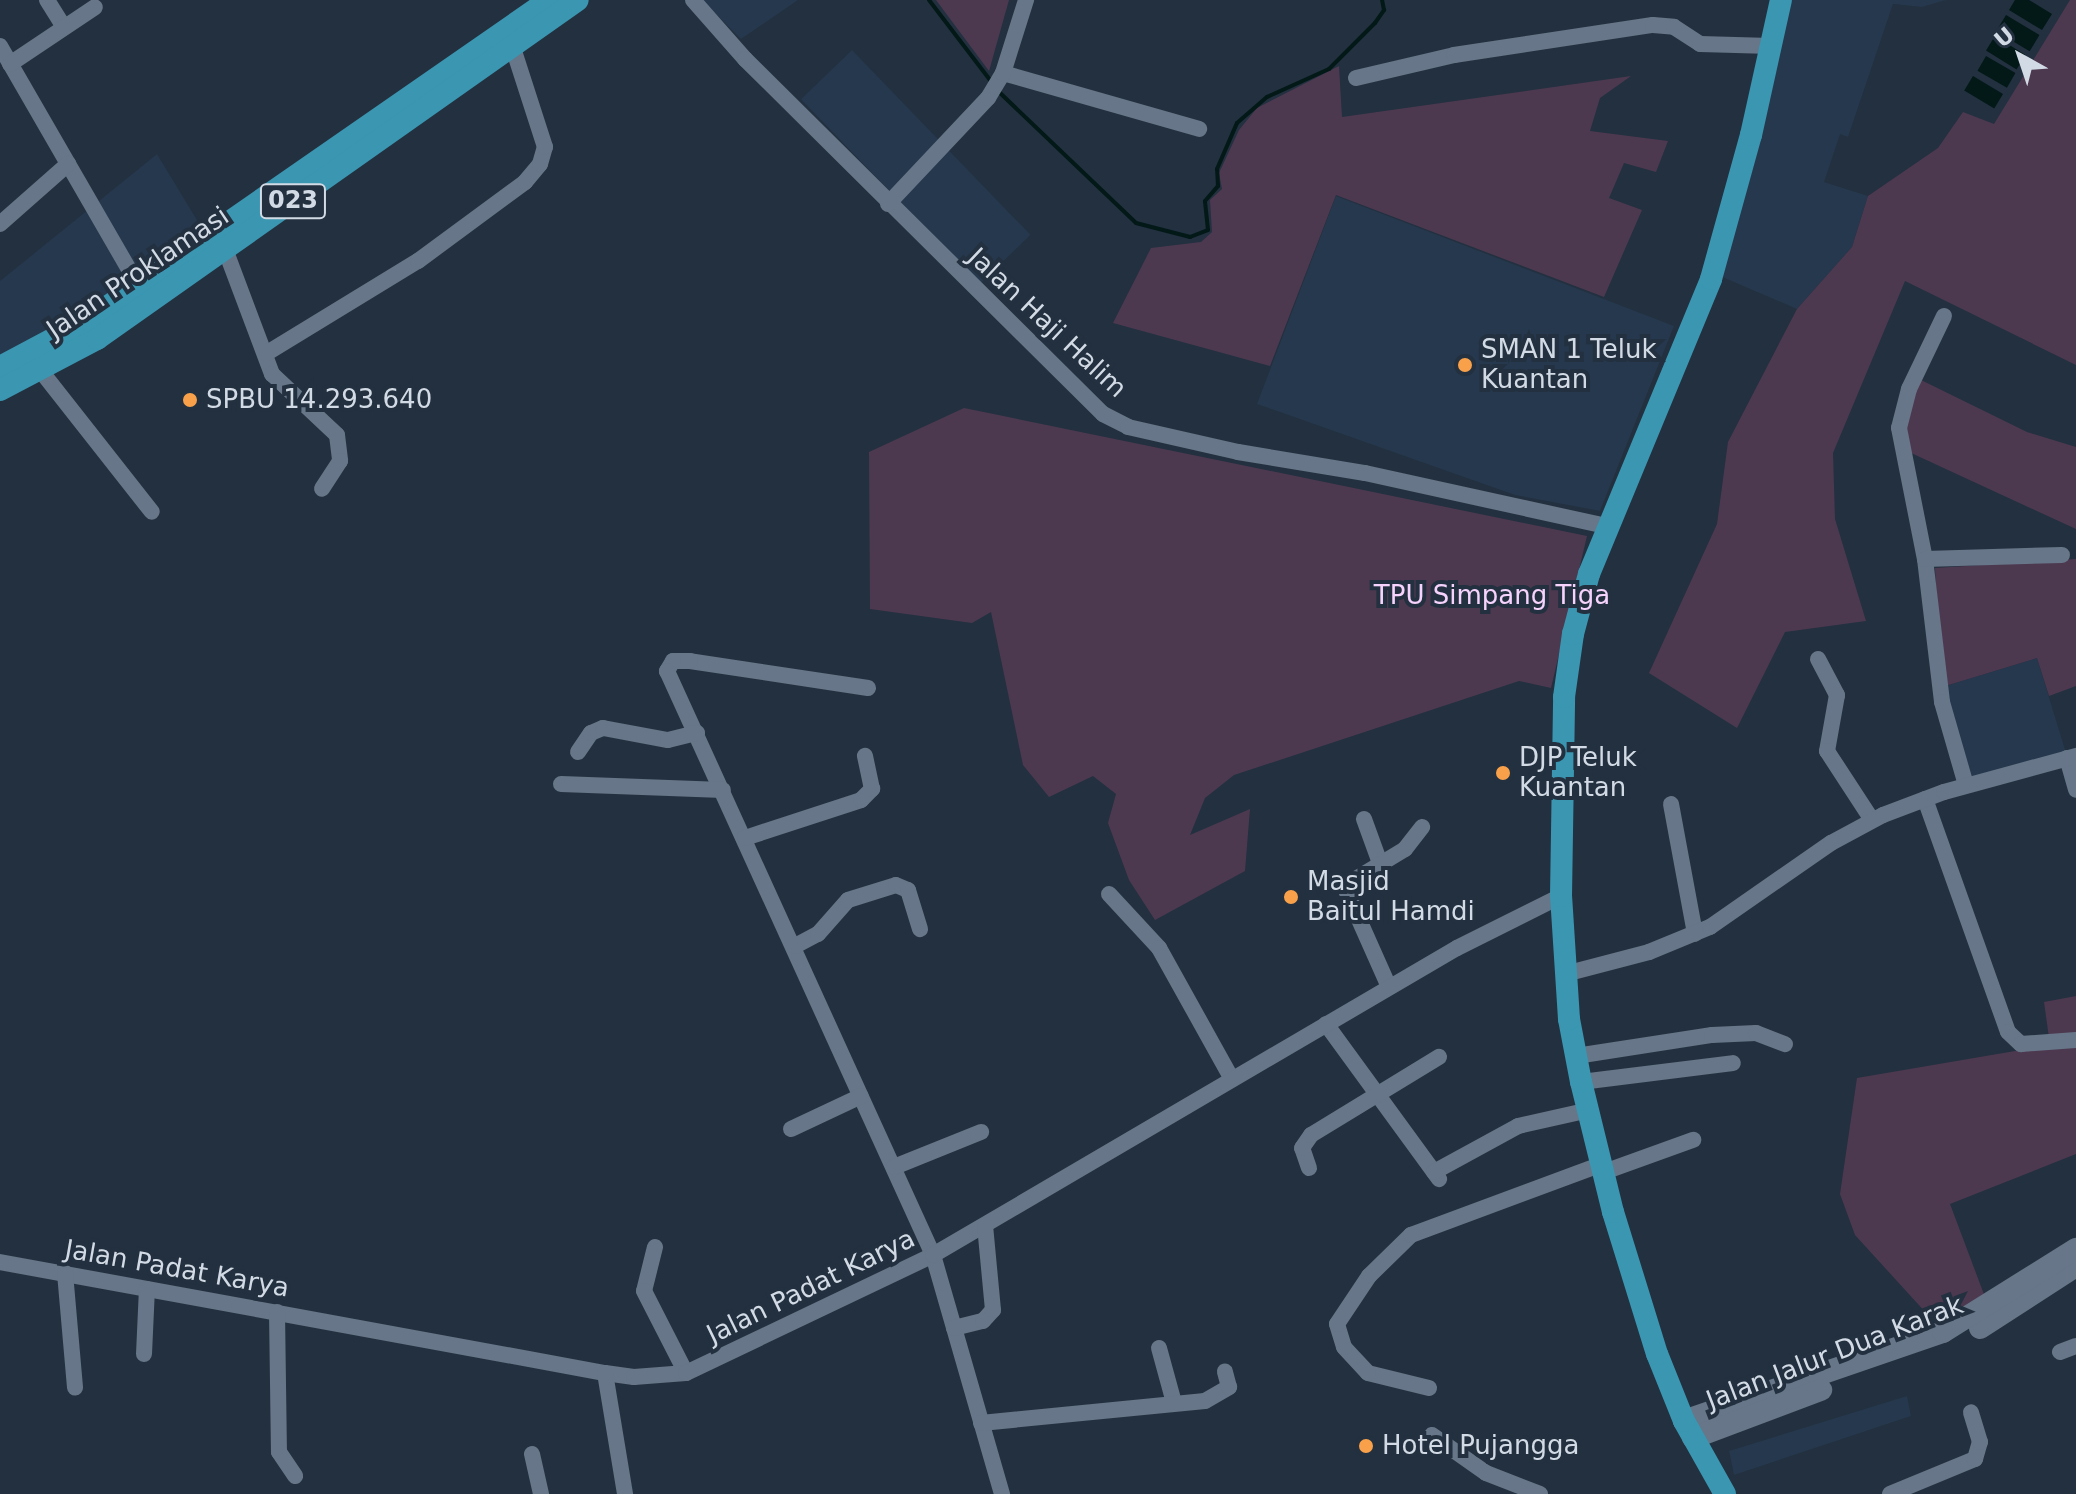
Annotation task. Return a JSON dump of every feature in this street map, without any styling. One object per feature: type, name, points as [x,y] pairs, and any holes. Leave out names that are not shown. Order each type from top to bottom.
[{"type":"highway","name":"Jalan Proklamasi","points":[[0,390],[97,339],[225,249],[270,206],[549,0]]},
{"type":"highway","name":"Jalan Proklamasi","points":[[0,367],[88,320],[138,285],[270,206],[578,0]]},
{"type":"highway","points":[[1725,1494],[1688,1429],[1657,1354],[1581,1082],[1565,974],[1561,896],[1564,697],[1573,634],[1589,574],[1711,279],[1781,0]]},
{"type":"main road","name":"Jalan Jalur Dua Karak","points":[[1688,1429],[1943,1332],[2076,1249]]},
{"type":"main road","name":"Jalan Jalur Dua Karak","points":[[1688,1429],[1985,1326],[2076,1266]]},
{"type":"street","points":[[47,0],[63,26]]},
{"type":"street","name":"Jalan Haji Halim","points":[[693,0],[888,204],[1083,396],[1128,427],[1610,527]]},
{"type":"street","points":[[888,204],[997,84],[1026,0]]},
{"type":"street","points":[[10,64],[95,7]]},
{"type":"street","points":[[1356,78],[1454,55],[1653,25],[1674,27],[1700,44],[1771,46]]},
{"type":"street","points":[[267,353],[418,261],[525,182],[540,164],[543,137],[512,45]]},
{"type":"street","points":[[0,46],[138,285]]},
{"type":"street","points":[[997,84],[1199,129]]},
{"type":"street","points":[[0,224],[68,164]]},
{"type":"street","points":[[225,249],[277,381],[337,435],[340,461],[322,489]]},
{"type":"street","points":[[1944,316],[1909,389],[1899,428],[1925,559],[1942,702],[1966,785]]},
{"type":"street","points":[[41,371],[152,512]]},
{"type":"street","points":[[1925,559],[2062,555]]},
{"type":"street","points":[[1818,659],[1837,695],[1827,751],[1872,820]]},
{"type":"street","points":[[868,688],[677,660],[667,671],[795,946],[933,1255],[1002,1494]]},
{"type":"street","points":[[578,752],[591,733],[603,728],[668,740],[697,733]]},
{"type":"street","points":[[745,838],[861,800],[872,785],[865,756]]},
{"type":"street","points":[[1565,974],[1695,934],[1740,911],[1831,843],[1872,820],[1925,799],[2072,757],[2076,790]]},
{"type":"street","points":[[561,784],[723,790]]},
{"type":"street","points":[[1925,799],[2008,1032],[2021,1044],[2076,1040]]},
{"type":"street","points":[[1671,804],[1695,934]]},
{"type":"street","points":[[1364,819],[1380,863]]},
{"type":"street","points":[[1389,987],[1344,890],[1349,879],[1405,849],[1422,827]]},
{"type":"street","points":[[795,946],[818,934],[848,900],[896,885],[908,890],[920,929]]},
{"type":"street","points":[[1109,894],[1159,948],[1232,1079]]},
{"type":"street","name":"Jalan Padat Karya","points":[[0,1262],[605,1373],[634,1377],[686,1373],[933,1255],[1389,987],[1561,896]]},
{"type":"street","points":[[1326,1024],[1437,1176],[1518,1126],[1589,1110]]},
{"type":"street","points":[[1576,1056],[1712,1035],[1756,1033],[1785,1044]]},
{"type":"street","points":[[1309,1168],[1302,1148],[1311,1135],[1439,1057]]},
{"type":"street","points":[[1581,1082],[1733,1063]]},
{"type":"street","points":[[791,1129],[861,1096]]},
{"type":"street","points":[[894,1167],[981,1132]]},
{"type":"street","points":[[1429,1388],[1368,1373],[1344,1347],[1337,1324],[1369,1276],[1411,1235],[1693,1140]]},
{"type":"street","points":[[954,1328],[983,1321],[993,1310],[985,1225]]},
{"type":"street","points":[[655,1247],[644,1291],[686,1373]]},
{"type":"street","points":[[65,1273],[75,1388]]},
{"type":"street","points":[[144,1354],[147,1289]]},
{"type":"street","points":[[277,1312],[279,1452],[295,1476]]},
{"type":"street","points":[[2060,1352],[2076,1346]]},
{"type":"street","points":[[1159,1348],[1174,1403]]},
{"type":"street","points":[[981,1423],[1217,1398],[1229,1387],[1225,1372]]},
{"type":"street","points":[[605,1373],[625,1494]]},
{"type":"street","points":[[1890,1494],[1975,1459],[1980,1442],[1971,1412]]},
{"type":"street","points":[[1432,1435],[1486,1473],[1540,1494]]},
{"type":"street","points":[[532,1454],[541,1494]]},
{"type":"shaded area","points":[[702,0],[798,0],[741,39]]},
{"type":"shaded area","points":[[1791,0],[1946,0],[1922,7],[1893,4],[1848,137],[1840,134],[1824,182],[1868,196],[1852,247],[1797,309],[1720,276]]},
{"type":"shaded area","points":[[2015,0],[2029,0],[2052,14],[2042,30],[2009,10]]},
{"type":"shaded area","points":[[2006,15],[2039,35],[2030,51],[1996,31]]},
{"type":"shaded area","points":[[1995,36],[2026,55],[2017,69],[1986,50]]},
{"type":"shaded area","points":[[852,50],[1031,235],[979,284],[801,99]]},
{"type":"shaded area","points":[[1986,56],[2015,73],[2007,88],[1978,71]]},
{"type":"shaded area","points":[[1973,76],[2003,94],[1994,109],[1964,91]]},
{"type":"shaded area","points":[[157,154],[203,230],[85,315],[0,360],[0,281]]},
{"type":"shaded area","name":"SMAN 1 Teluk Kuantan","points":[[1336,196],[1674,326],[1600,511],[1515,495],[1257,404]]},
{"type":"shaded area","points":[[2037,658],[2065,751],[1971,780],[1942,687]]},
{"type":"shaded area","points":[[1907,1396],[1911,1416],[1734,1475],[1729,1451]]},
{"type":"green space","points":[[936,0],[1009,0],[989,71]]},
{"type":"green space","points":[[2070,0],[2076,0],[2076,365],[1905,281],[1833,453],[1835,519],[1866,621],[1785,632],[1737,728],[1649,673],[1717,524],[1728,442],[1797,309],[1852,247],[1868,196],[1938,148],[1963,112],[1994,124]]},
{"type":"green space","points":[[1339,66],[1342,117],[1631,76],[1600,98],[1590,131],[1668,141],[1656,172],[1624,163],[1609,198],[1642,210],[1604,297],[1336,195],[1270,366],[1113,323],[1151,248],[1201,242],[1212,232],[1210,200],[1222,189],[1219,173],[1239,130],[1257,108]]},
{"type":"green space","points":[[1919,379],[2027,432],[2076,447],[2076,529],[1909,452],[1904,425]]},
{"type":"green space","name":"TPU Simpang Tiga","points":[[964,408],[1587,536],[1551,688],[1519,681],[1234,775],[1205,798],[1190,835],[1250,809],[1245,871],[1155,920],[1129,880],[1108,823],[1116,794],[1093,776],[1049,797],[1023,765],[991,612],[972,623],[870,609],[869,452]]},
{"type":"green space","points":[[2076,559],[2076,686],[2049,696],[2037,658],[1942,687],[1935,568]]},
{"type":"green space","points":[[2076,996],[2076,1154],[1950,1204],[1985,1297],[1938,1326],[1855,1235],[1840,1194],[1857,1078],[2050,1045],[2044,1002]]},
{"type":"waterway","points":[[929,0],[993,84]]},
{"type":"waterway","points":[[998,91],[1136,223],[1190,237],[1208,230],[1205,201],[1218,186],[1217,169],[1237,123],[1267,97],[1329,69],[1375,23],[1384,10],[1382,0]]},
{"type":"place","name":"SMAN 1 Teluk Kuantan","points":[[1465,365]]},
{"type":"place","name":"SPBU 14.293.640","points":[[190,400]]},
{"type":"place","name":"DJP Teluk Kuantan","points":[[1503,773]]},
{"type":"place","name":"Masjid Baitul Hamdi","points":[[1291,897]]},
{"type":"place","name":"Hotel Pujangga","points":[[1366,1446]]}]
